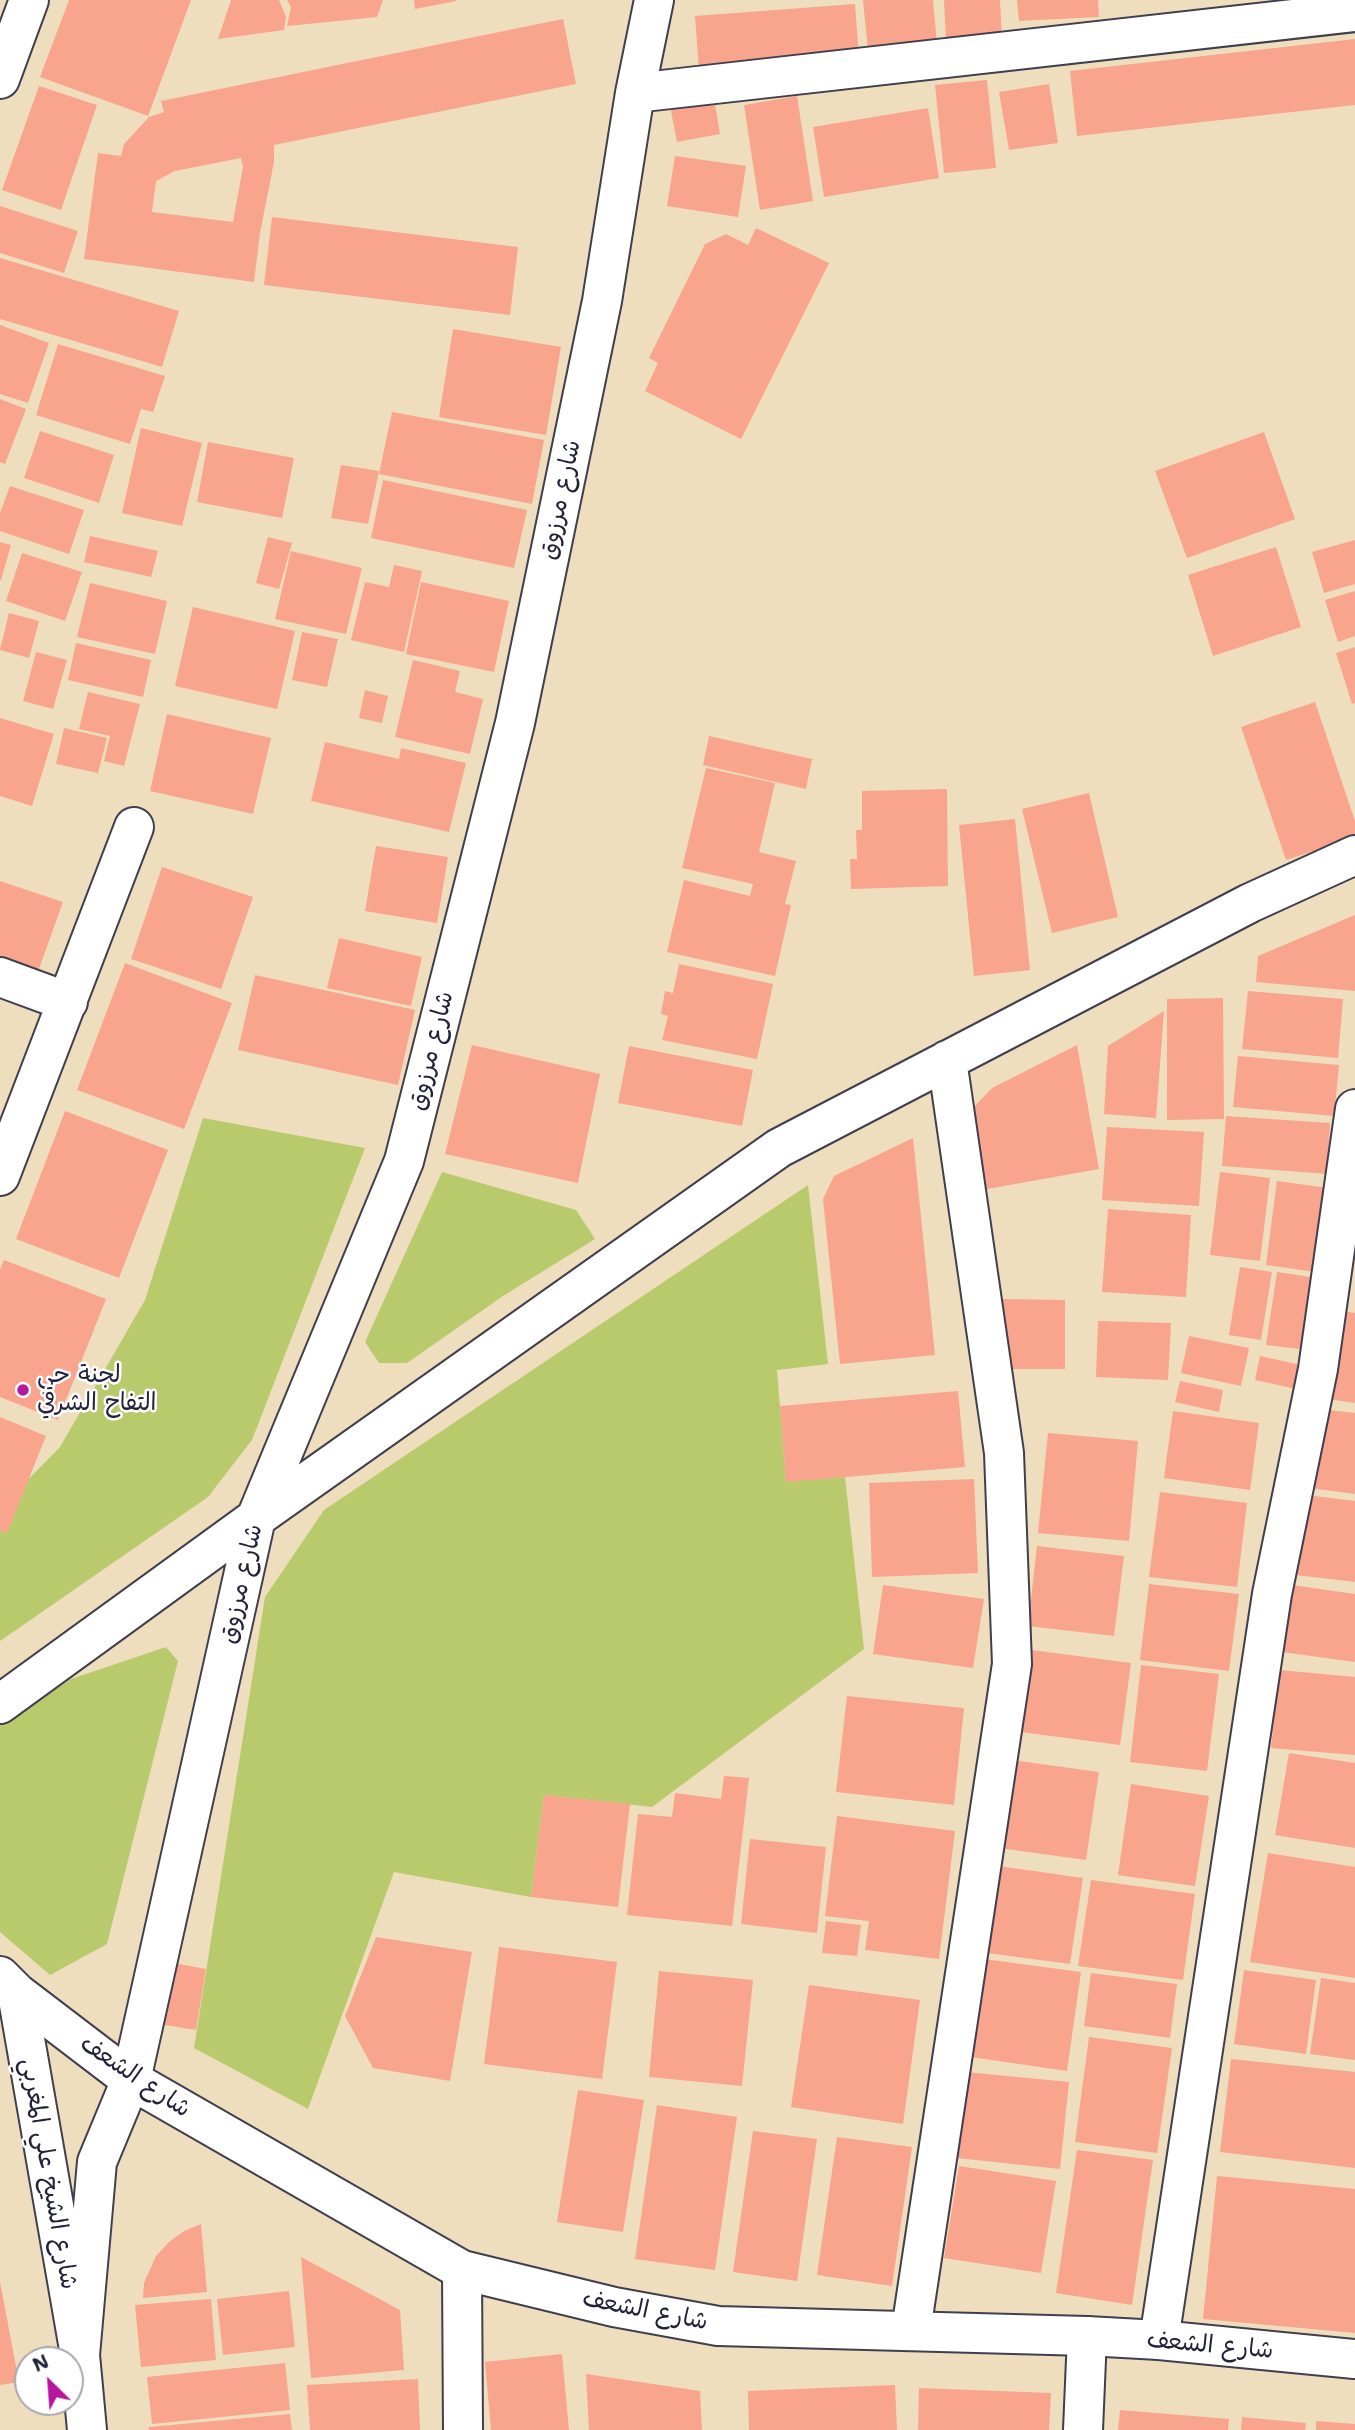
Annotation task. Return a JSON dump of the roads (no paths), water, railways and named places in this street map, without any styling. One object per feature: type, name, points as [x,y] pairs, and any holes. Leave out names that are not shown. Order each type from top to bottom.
[{"type":"street","points":[[0,79],[29,0]]},
{"type":"street","name":"شارع مرزوق","points":[[131,2080],[256,1517],[404,1161],[515,723],[602,301],[635,93],[654,0]]},
{"type":"street","points":[[635,93],[1355,12]]},
{"type":"street","points":[[0,1176],[134,827]]},
{"type":"street","points":[[0,1704],[256,1517],[779,1147],[1250,902],[1354,858]]},
{"type":"street","points":[[0,977],[68,1002]]},
{"type":"street","points":[[911,2330],[1012,1664],[1004,1453],[947,1060]]},
{"type":"street","points":[[1159,2340],[1272,1594],[1318,1369],[1355,1109]]},
{"type":"street","name":"شارع الشعف","points":[[6,1985],[131,2080],[462,2270],[614,2307],[718,2326],[1087,2336],[1159,2340],[1355,2359]]},
{"type":"street","name":"شارع الشيخ علي المغربي","points":[[6,1985],[78,2346]]},
{"type":"street","name":"شارع الشيخ علي المغربي","points":[[81,2346],[97,2162],[131,2080]]},
{"type":"street","points":[[462,2270],[463,2430]]},
{"type":"street","points":[[1083,2430],[1087,2336]]},
{"type":"street","name":"شارع الشيخ علي المغربي","points":[[84,2398],[87,2430]]},
{"type":"place","name":"لجنة حي التفاح الشرقي","points":[[23,1390]]}]
